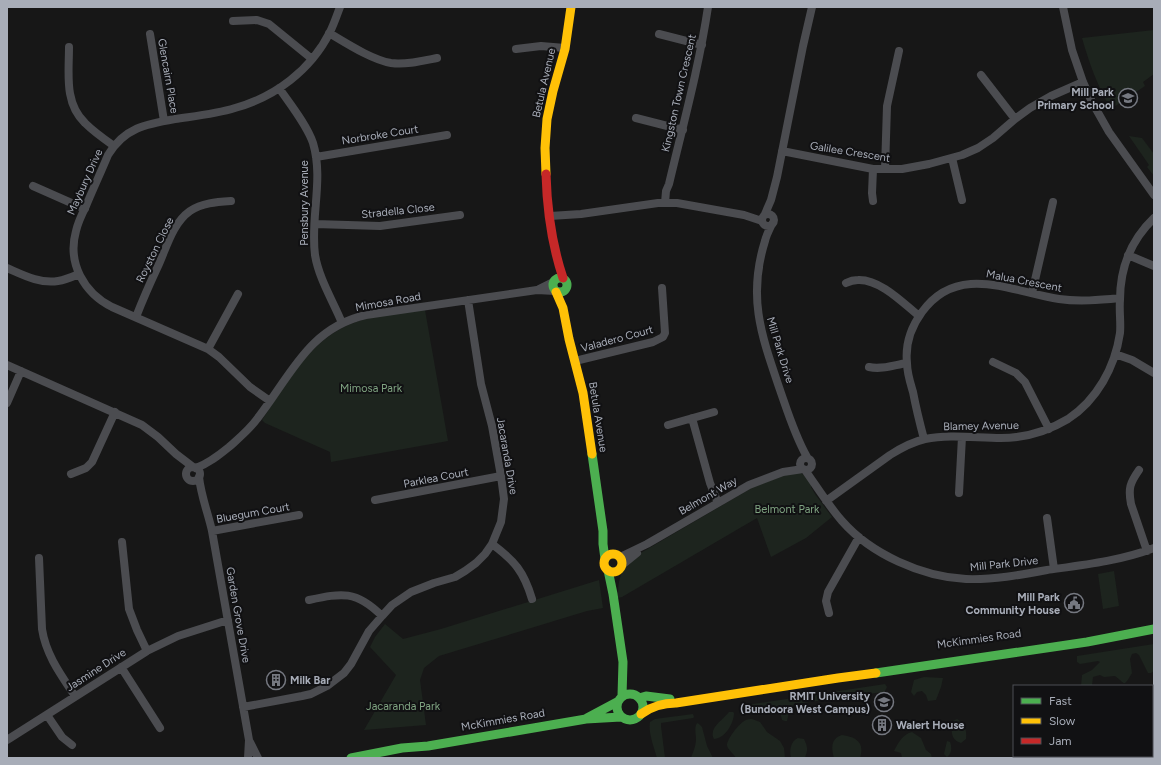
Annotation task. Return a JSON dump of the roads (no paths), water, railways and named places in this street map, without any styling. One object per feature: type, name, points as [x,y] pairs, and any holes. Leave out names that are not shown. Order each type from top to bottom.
[{"type":"main road","name":"Betula Avenue","points":[[571,7],[565,48],[550,104],[545,136],[544,169],[556,260],[556,285],[563,308],[569,339],[583,393],[603,531],[605,566],[608,570],[614,594],[623,662],[619,699]]},
{"type":"main road","name":"Betula Avenue","points":[[556,285],[561,293],[565,290],[563,308]]},
{"type":"main road","name":"Betula Avenue","points":[[603,531],[622,562],[614,594]]},
{"type":"main road","points":[[605,559],[609,555],[617,556]]},
{"type":"main road","points":[[608,570],[614,571],[620,568]]},
{"type":"main road","name":"McKimmies Road","points":[[640,714],[655,705],[838,678],[942,656],[1154,629]]},
{"type":"main road","name":"Betula Avenue","points":[[623,662],[638,697]]},
{"type":"main road","points":[[629,694],[638,697],[643,705],[640,714],[632,720],[621,717],[617,710],[619,699],[629,694]]},
{"type":"main road","name":"McKimmies Road","points":[[638,697],[646,696],[686,701]]},
{"type":"main road","name":"McKimmies Road","points":[[586,719],[619,699]]},
{"type":"main road","name":"McKimmies Road","points":[[351,758],[402,748],[424,746],[586,719],[600,720],[621,717]]},
{"type":"main road","name":"McKimmies Road","points":[[384,758],[414,751],[424,746]]},
{"type":"street","name":"Maybury Drive","points":[[270,401],[250,387],[219,357],[208,349],[112,307],[99,299],[87,288],[79,274],[74,255],[74,238],[84,209],[108,155],[122,138],[132,130],[146,124],[234,109],[256,101],[280,88],[312,59],[329,33],[340,7]]},
{"type":"street","name":"Kingston Town Crescent","points":[[668,203],[666,191],[683,130],[702,45],[708,7]]},
{"type":"street","name":"Mill Park Drive","points":[[812,7],[767,219],[765,241],[758,272],[757,304],[766,348],[804,464],[816,486],[842,522],[859,537],[887,556],[920,570],[952,578],[981,579],[1054,569],[1122,558],[1150,550]]},
{"type":"street","points":[[1063,7],[1072,50],[1083,82],[1098,114],[1109,132],[1154,193]]},
{"type":"street","points":[[233,21],[257,20],[270,24],[312,59]]},
{"type":"street","points":[[329,33],[384,62],[400,63],[437,58]]},
{"type":"street","name":"Glencairn Place","points":[[150,34],[164,121]]},
{"type":"street","points":[[659,34],[702,45]]},
{"type":"street","points":[[516,49],[541,46],[565,48]]},
{"type":"street","points":[[69,47],[70,99],[76,112],[85,123],[114,146]]},
{"type":"street","points":[[885,169],[888,106],[899,51]]},
{"type":"street","points":[[982,75],[1016,119]]},
{"type":"street","name":"Galilee Crescent","points":[[782,151],[873,169],[894,170],[910,168],[970,152],[986,144],[1016,119],[1041,101],[1083,82]]},
{"type":"street","name":"Pensbury Avenue","points":[[280,88],[307,130],[313,143],[316,156],[317,174],[315,250],[319,272],[342,323]]},
{"type":"street","points":[[636,118],[683,130]]},
{"type":"street","name":"Norbroke Court","points":[[316,156],[448,135]]},
{"type":"street","points":[[952,158],[962,200]]},
{"type":"street","points":[[873,169],[873,201]]},
{"type":"street","points":[[33,186],[84,209]]},
{"type":"street","name":"Royston Close","points":[[136,317],[180,220],[190,211],[202,205],[214,202],[231,201]]},
{"type":"street","points":[[1032,293],[1053,202]]},
{"type":"street","points":[[550,219],[648,204],[668,203],[689,204],[767,219]]},
{"type":"street","name":"Stradella Close","points":[[315,224],[380,226],[460,215]]},
{"type":"street","name":"Blamey Avenue","points":[[826,501],[890,455],[908,445],[924,439],[946,436],[1012,438],[1032,434],[1049,429],[1069,418],[1086,404],[1101,385],[1108,373],[1115,354],[1120,333],[1120,298],[1122,277],[1128,255],[1135,241],[1154,218]]},
{"type":"street","points":[[1128,255],[1154,266]]},
{"type":"street","points":[[7,268],[36,280],[43,281],[58,281],[79,274]]},
{"type":"street","points":[[846,282],[862,280],[880,286],[918,316]]},
{"type":"street","name":"Malua Crescent","points":[[924,439],[907,363],[906,352],[912,327],[918,316],[934,298],[943,292],[962,285],[976,283],[990,284],[1059,299],[1073,300],[1120,298]]},
{"type":"street","name":"Mimosa Road","points":[[194,473],[246,432],[257,420],[296,364],[313,344],[342,323],[366,315],[536,290],[556,285]]},
{"type":"street","name":"Valadero Court","points":[[575,361],[653,342],[663,337],[665,333],[662,288]]},
{"type":"street","points":[[208,349],[238,294]]},
{"type":"street","name":"Jacaranda Drive","points":[[243,707],[311,694],[328,686],[344,673],[351,664],[366,636],[392,605],[412,592],[434,583],[455,577],[465,571],[485,554],[492,544],[501,522],[504,499],[492,426],[481,384],[468,300]]},
{"type":"street","points":[[1115,354],[1132,360],[1154,372]]},
{"type":"street","points":[[993,362],[1016,373],[1025,382],[1049,429]]},
{"type":"street","points":[[869,367],[883,368],[907,363]]},
{"type":"street","points":[[7,365],[132,420],[151,431],[194,473]]},
{"type":"street","points":[[7,403],[21,371]]},
{"type":"street","points":[[71,474],[86,468],[92,462],[115,412]]},
{"type":"street","points":[[668,425],[714,412]]},
{"type":"street","points":[[692,418],[710,483],[718,503]]},
{"type":"street","points":[[959,493],[962,437]]},
{"type":"street","name":"Belmont Way","points":[[617,556],[647,544],[749,485],[804,464]]},
{"type":"street","points":[[1139,470],[1130,485],[1130,497],[1131,504],[1150,550]]},
{"type":"street","name":"Garden Grove Drive","points":[[194,473],[207,510],[212,532],[249,740],[248,758]]},
{"type":"street","name":"Parklea Court","points":[[375,500],[501,476]]},
{"type":"street","name":"Bluegum Court","points":[[212,532],[299,516]]},
{"type":"street","points":[[1047,518],[1054,569]]},
{"type":"street","points":[[829,613],[826,601],[828,592],[859,537]]},
{"type":"street","points":[[122,542],[129,609],[136,630],[147,650]]},
{"type":"street","points":[[492,544],[517,566],[528,585],[532,599]]},
{"type":"street","name":"Belmont Way","points":[[620,568],[647,544]]},
{"type":"street","points":[[39,558],[42,629],[44,638],[52,660],[75,696]]},
{"type":"street","points":[[309,600],[337,595],[356,597],[371,606],[382,616]]},
{"type":"street","name":"Jasmine Drive","points":[[7,740],[147,650],[178,636],[201,628],[228,623]]},
{"type":"street","points":[[121,667],[160,728]]},
{"type":"street","points":[[47,715],[62,737],[72,745]]},
{"type":"street","name":"Garden Grove Drive","points":[[249,740],[258,758]]},
{"type":"place","name":"Mill Park Primary School","points":[[1128,98]]},
{"type":"place","name":"Mill Park Community House","points":[[1074,603]]},
{"type":"place","name":"Milk Bar","points":[[276,680]]},
{"type":"place","name":"RMIT University (Bundoora West Campus)","points":[[884,702]]},
{"type":"place","name":"Walert House","points":[[882,725]]},
{"type":"park label","name":"Mimosa Park","points":[[371,388]]},
{"type":"park label","name":"Belmont Park","points":[[787,509]]},
{"type":"park label","name":"Jacaranda Park","points":[[403,706]]}]
